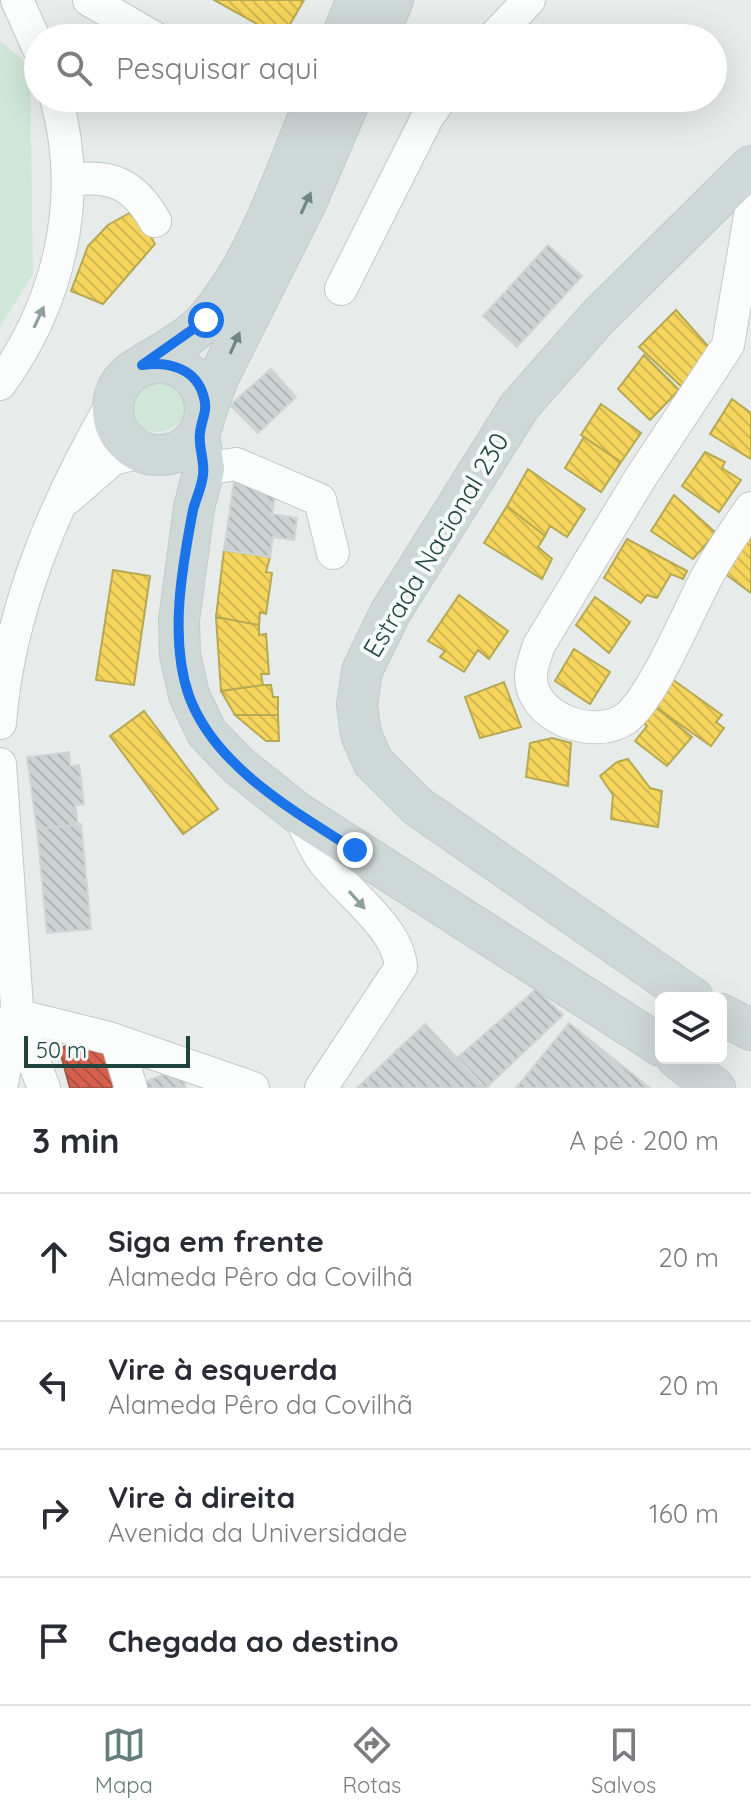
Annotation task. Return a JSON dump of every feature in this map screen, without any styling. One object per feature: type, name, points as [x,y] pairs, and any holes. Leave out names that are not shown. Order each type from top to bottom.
[{"type":"main road","points":[[347,24],[357,0]]},
{"type":"main road","points":[[383,24],[393,0]]},
{"type":"main road","points":[[184,445],[119,432],[113,402],[122,380],[206,320],[228,288],[253,249],[310,112]]},
{"type":"main road","points":[[184,445],[307,201],[345,112]]},
{"type":"main road","name":"Estrada Nacional 230","points":[[684,992],[417,806],[373,762],[361,734],[357,705],[362,671],[390,613],[519,407],[598,317],[750,177]]},
{"type":"main road","points":[[142,365],[174,365],[188,372],[205,399],[184,445],[194,508],[179,620],[180,655],[189,695],[207,733],[239,766],[298,813],[655,1042]]},
{"type":"main road","points":[[727,1017],[751,1030]]},
{"type":"main road","points":[[685,1064],[715,1088]]},
{"type":"street","points":[[17,0],[28,24]]},
{"type":"street","points":[[89,0],[131,24]]},
{"type":"street","points":[[506,24],[529,0]]},
{"type":"street","points":[[0,384],[25,345],[55,276],[69,180],[58,112]]},
{"type":"street","points":[[341,289],[431,112]]},
{"type":"street","points":[[69,180],[97,178],[120,184],[140,195],[155,221]]},
{"type":"street","points":[[751,210],[728,345],[641,477],[539,645],[531,676],[538,700],[560,721],[590,727],[623,720],[643,699],[710,571],[751,508]]},
{"type":"street","points":[[0,723],[12,637],[38,556],[63,503],[78,461],[113,402]]},
{"type":"street","points":[[63,503],[113,459],[184,445],[320,500],[333,553]]},
{"type":"street","points":[[0,764],[9,1031],[1,1088]]},
{"type":"street","points":[[298,813],[321,857],[358,903],[392,936],[400,950],[401,967],[321,1088]]},
{"type":"street","points":[[9,1031],[117,1042],[200,1078],[253,1088]]},
{"type":"street","points":[[9,1031],[44,1088]]},
{"type":"street","points":[[117,1042],[131,1088]]},
{"type":"green space","points":[[0,41],[24,61],[24,112],[31,112],[33,274],[0,327]]},
{"type":"green space","points":[[157,372],[168,374],[178,381],[185,391],[185,413],[178,423],[168,430],[157,432],[146,430],[136,423],[129,413],[127,402],[129,391],[136,381],[146,374]]},
{"type":"building: Moradias","points":[[214,0],[304,0],[290,24],[257,24]]},
{"type":"building: Moradias","points":[[135,210],[155,244],[103,304],[71,291],[88,246],[108,225]]},
{"type":"building: Moradias","points":[[676,310],[715,354],[684,389],[639,347]]},
{"type":"building: Moradias","points":[[644,355],[679,390],[650,420],[618,389]]},
{"type":"building: Moradias","points":[[732,399],[751,413],[751,459],[710,434]]},
{"type":"building: Moradias","points":[[601,404],[641,433],[621,462],[581,435]]},
{"type":"building: Moradias","points":[[584,437],[621,462],[601,492],[565,468]]},
{"type":"building: Moradias","points":[[705,452],[725,462],[722,468],[741,480],[719,512],[682,486]]},
{"type":"building: Moradias","points":[[528,469],[585,509],[567,537],[550,526],[545,536],[507,506]]},
{"type":"building: Moradias","points":[[674,495],[716,533],[693,559],[651,531]]},
{"type":"building: Moradias","points":[[507,506],[545,536],[538,547],[552,559],[542,579],[484,543]]},
{"type":"building: Moradias","points":[[748,537],[751,539],[751,593],[724,573]]},
{"type":"building: Moradias","points":[[627,539],[687,571],[683,579],[671,574],[657,598],[647,595],[641,603],[604,578]]},
{"type":"building: Moradias","points":[[224,550],[270,557],[266,572],[272,573],[266,614],[260,612],[259,625],[216,617]]},
{"type":"building: Moradias","points":[[113,570],[150,576],[134,685],[96,680]]},
{"type":"building: Moradias","points":[[459,595],[508,631],[489,659],[478,650],[464,672],[440,657],[445,651],[428,641]]},
{"type":"building: Moradias","points":[[595,597],[630,622],[609,653],[576,625]]},
{"type":"building: Moradias","points":[[216,617],[259,625],[259,635],[266,634],[269,674],[261,674],[263,685],[221,691]]},
{"type":"building: Moradias","points":[[574,649],[610,672],[590,704],[555,681]]},
{"type":"building: Moradias","points":[[672,679],[722,715],[716,722],[724,728],[711,746],[654,706]]},
{"type":"building: Moradias","points":[[504,682],[521,727],[480,738],[465,697]]},
{"type":"building: Moradias","points":[[271,685],[273,697],[278,697],[278,715],[235,715],[221,691]]},
{"type":"building: Moradias","points":[[654,706],[692,737],[667,766],[635,741],[647,726],[641,721]]},
{"type":"building: Moradias","points":[[144,711],[218,809],[183,834],[110,736]]},
{"type":"building: Moradias","points":[[235,715],[278,715],[279,741],[266,741]]},
{"type":"building: Moradias","points":[[552,738],[571,743],[568,786],[526,777],[530,743]]},
{"type":"building: Moradias","points":[[628,759],[650,788],[662,791],[658,827],[611,819],[613,795],[600,776],[617,762]]},
{"type":"building: Comércio","points":[[95,1039],[105,1050],[114,1083],[111,1088],[70,1088],[59,1048]]},
{"type":"building: Outros","points":[[548,245],[582,276],[517,347],[483,316]]},
{"type":"building: Outros","points":[[271,369],[296,397],[258,433],[230,405]]},
{"type":"building: Outros","points":[[234,482],[276,488],[272,514],[297,518],[294,540],[273,537],[270,557],[224,550]]},
{"type":"building: Outros","points":[[69,752],[70,766],[79,765],[84,804],[75,805],[78,825],[37,829],[27,757]]},
{"type":"building: Outros","points":[[81,824],[91,929],[47,933],[37,829]]},
{"type":"building: Outros","points":[[536,989],[563,1015],[486,1088],[457,1058]]},
{"type":"building: Outros","points":[[569,1023],[650,1088],[516,1088]]},
{"type":"building: Outros","points":[[425,1024],[486,1088],[357,1088]]},
{"type":"building: Outros","points":[[179,1069],[186,1088],[143,1088],[141,1083]]},
{"type":"route","points":[[206,320],[142,365],[174,365],[188,372],[205,399],[205,415],[199,434],[204,452],[203,478],[194,508],[179,620],[180,655],[189,695],[207,733],[239,766],[298,813],[355,850]]}]
